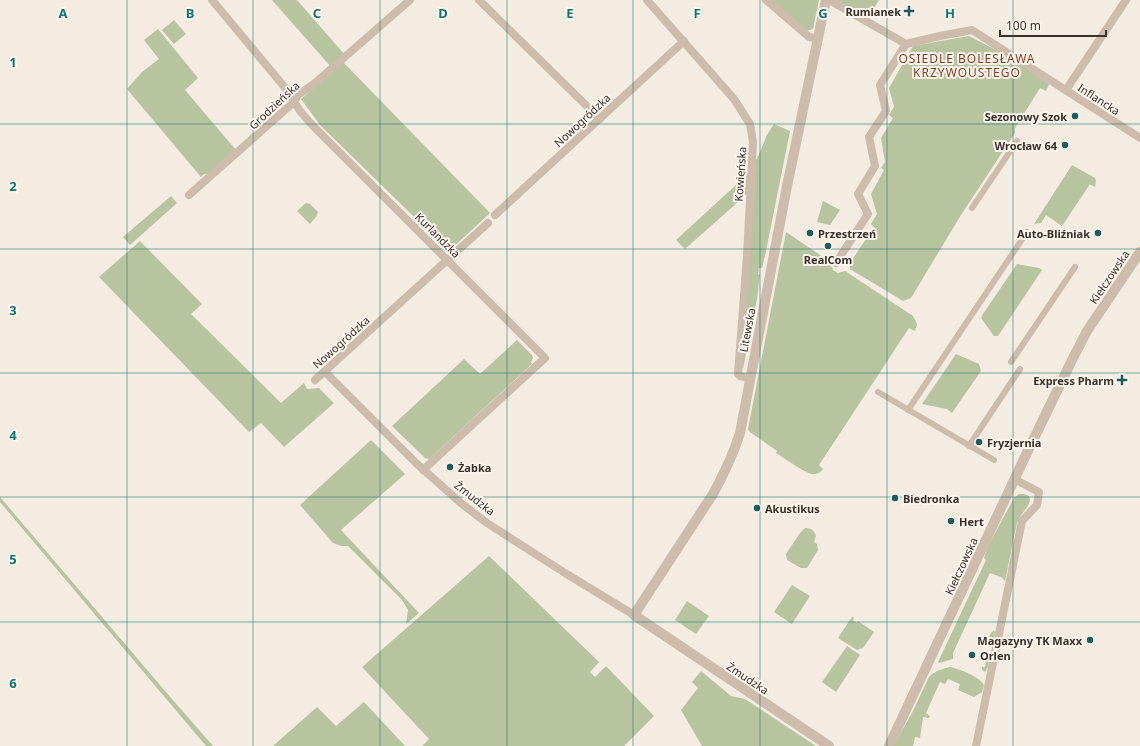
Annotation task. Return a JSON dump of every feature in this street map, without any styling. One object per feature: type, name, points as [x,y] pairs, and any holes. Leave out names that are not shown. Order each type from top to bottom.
[{"type":"street","name":"Kurlandzka","points":[[212,0],[287,90],[300,111],[545,358],[423,470]]},
{"type":"street","name":"Grodzieńska","points":[[189,195],[294,102],[298,95],[315,83],[410,0]]},
{"type":"street","points":[[479,0],[600,119]]},
{"type":"street","name":"Kowieńska","points":[[647,0],[734,99],[750,124],[752,130],[753,142],[747,256],[738,374],[750,379]]},
{"type":"street","points":[[766,0],[808,37],[818,39]]},
{"type":"street","points":[[826,0],[831,1],[906,44],[880,85],[886,111],[869,137],[875,166],[858,194],[868,214],[836,263]]},
{"type":"street","name":"Litewska","points":[[634,615],[722,479],[740,433],[787,186],[826,0]]},
{"type":"street","name":"Inflancka","points":[[1066,90],[1126,0]]},
{"type":"street","name":"Inflancka","points":[[906,44],[972,30],[1140,138]]},
{"type":"street","name":"Nowogródzka","points":[[495,215],[684,41]]},
{"type":"street","points":[[972,208],[1017,141]]},
{"type":"street","name":"Nowogródzka","points":[[315,380],[488,223]]},
{"type":"street","points":[[908,410],[1027,232]]},
{"type":"street","name":"Kiełczowska","points":[[889,746],[1014,480],[1082,340],[1140,252]]},
{"type":"street","points":[[1011,362],[1075,267]]},
{"type":"street","points":[[969,446],[1020,369]]},
{"type":"street","name":"Żmudzka","points":[[325,372],[423,470],[462,504],[487,523],[634,615],[829,746]]},
{"type":"street","points":[[878,392],[994,460]]},
{"type":"street","points":[[976,746],[1022,521],[1037,505],[1039,492],[1014,480]]},
{"type":"green space","points":[[272,0],[297,0],[345,55],[331,67]]},
{"type":"green space","points":[[771,0],[819,0],[813,29],[807,31]]},
{"type":"green space","points":[[837,0],[879,0],[868,18]]},
{"type":"green space","points":[[174,20],[186,34],[174,44],[162,30]]},
{"type":"green space","points":[[158,29],[198,78],[185,90],[236,150],[208,175],[204,174],[201,177],[127,89],[142,72],[159,59],[144,40]]},
{"type":"green space","points":[[969,36],[1002,53],[1049,84],[1046,91],[1040,88],[1015,128],[1015,133],[961,215],[911,298],[903,301],[850,269],[850,263],[874,227],[871,224],[877,214],[871,194],[884,170],[881,168],[885,162],[881,138],[893,118],[889,115],[894,107],[889,88],[913,46]]},
{"type":"green space","points":[[343,62],[490,213],[449,251],[320,125],[301,99]]},
{"type":"green space","points":[[774,124],[790,131],[765,256],[762,268],[759,268],[758,274],[760,275],[757,299],[743,369],[740,363],[748,284],[756,159]]},
{"type":"green space","points":[[1072,165],[1095,178],[1095,187],[1090,184],[1062,226],[1046,215],[1041,223],[1034,224]]},
{"type":"green space","points":[[749,173],[747,194],[685,249],[676,240]]},
{"type":"green space","points":[[171,196],[177,203],[130,245],[123,237]]},
{"type":"green space","points":[[823,201],[840,210],[830,225],[817,222]]},
{"type":"green space","points":[[306,203],[310,204],[318,212],[310,224],[297,211]]},
{"type":"green space","points":[[786,232],[829,261],[833,270],[838,273],[845,271],[913,316],[917,324],[915,331],[909,328],[819,465],[823,469],[816,474],[812,474],[794,465],[776,453],[777,451],[748,429]]},
{"type":"green space","points":[[140,241],[202,304],[191,314],[281,403],[304,383],[307,389],[319,388],[334,403],[284,447],[261,423],[249,432],[99,277]]},
{"type":"green space","points":[[1017,264],[1039,268],[1042,270],[998,336],[994,336],[981,318]]},
{"type":"green space","points":[[517,340],[532,355],[532,364],[429,459],[425,458],[392,426],[464,359],[480,374]]},
{"type":"green space","points":[[956,354],[979,364],[981,371],[952,413],[947,409],[922,404]]},
{"type":"green space","points":[[371,440],[405,474],[341,530],[419,613],[406,624],[408,610],[402,600],[348,546],[341,546],[333,543],[300,505]]},
{"type":"green space","points":[[1019,494],[1029,496],[1030,499],[1028,506],[1017,523],[1005,581],[1001,577],[990,573],[953,653],[953,659],[939,663],[938,662],[986,560],[984,558],[987,548],[1014,498]]},
{"type":"green space","points":[[0,497],[213,746],[206,746],[0,502]]},
{"type":"green space","points":[[805,528],[811,529],[814,532],[816,536],[814,542],[817,544],[818,550],[807,568],[801,568],[787,560],[786,554]]},
{"type":"green space","points":[[489,556],[599,662],[590,672],[595,677],[606,666],[654,716],[624,746],[422,746],[429,739],[362,667]]},
{"type":"green space","points":[[792,585],[810,596],[792,624],[774,612]]},
{"type":"green space","points":[[687,601],[709,616],[696,634],[675,620]]},
{"type":"green space","points":[[852,617],[857,623],[858,621],[874,632],[863,648],[857,650],[838,638]]},
{"type":"green space","points":[[994,630],[995,632],[988,667],[985,672],[982,670],[982,667],[985,667],[985,656],[990,656],[993,641],[988,639]]},
{"type":"green space","points":[[847,646],[860,655],[836,692],[822,682]]},
{"type":"green space","points":[[950,667],[964,671],[982,682],[984,685],[982,692],[974,697],[958,690],[960,684],[948,679],[945,684],[940,682],[926,713],[930,716],[929,718],[923,717],[920,738],[915,737],[913,746],[893,746],[912,713],[929,677],[942,669]]},
{"type":"green space","points":[[701,671],[731,696],[745,699],[816,746],[702,746],[681,710],[698,688],[692,682]]},
{"type":"green space","points":[[364,702],[405,746],[273,746],[317,707],[336,726]]},
{"type":"place","name":"Rumianek","points":[[909,11]]},
{"type":"place","name":"Sezonowy Szok","points":[[1075,116]]},
{"type":"place","name":"Wrocław 64","points":[[1065,145]]},
{"type":"place","name":"Przestrzeń","points":[[810,233]]},
{"type":"place","name":"Auto-Bliźniak","points":[[1098,233]]},
{"type":"place","name":"RealCom","points":[[828,246]]},
{"type":"place","name":"Express Pharm","points":[[1122,380]]},
{"type":"place","name":"Fryzjernia","points":[[979,442]]},
{"type":"place","name":"Żabka","points":[[450,467]]},
{"type":"place","name":"Biedronka","points":[[895,498]]},
{"type":"place","name":"Akustikus","points":[[757,508]]},
{"type":"place","name":"Hert","points":[[951,521]]},
{"type":"place","name":"Magazyny TK Maxx","points":[[1090,640]]},
{"type":"place","name":"Orlen","points":[[972,655]]},
{"type":"district","name":"OSIEDLE BOLESŁAWA KRZYWOUSTEGO","points":[[967,65]]}]
